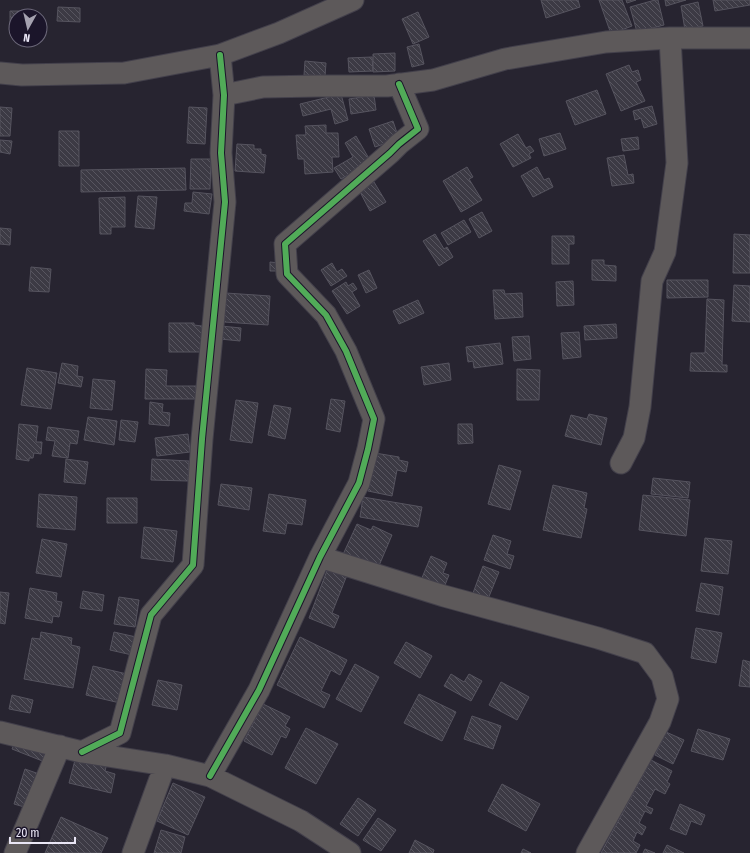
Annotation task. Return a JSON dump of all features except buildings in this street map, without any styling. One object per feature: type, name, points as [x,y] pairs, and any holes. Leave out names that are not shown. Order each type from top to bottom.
[{"type":"street","points":[[0,73],[22,75],[124,73],[220,55],[278,33],[353,0]]},
{"type":"street","points":[[224,95],[263,87],[386,86],[432,80],[505,59],[598,43],[670,38],[750,38]]},
{"type":"street","points":[[621,463],[634,438],[640,407],[652,280],[665,252],[677,163],[670,38]]},
{"type":"street","points":[[82,752],[120,733],[151,615],[193,565],[202,439],[225,202],[221,153],[224,95],[220,55]]},
{"type":"street","points":[[210,776],[259,690],[320,557],[359,483],[374,419],[346,352],[326,315],[287,274],[285,244],[418,129],[399,84]]},
{"type":"street","points":[[320,557],[444,596],[645,652],[662,676],[668,699],[660,722],[587,853]]},
{"type":"street","points":[[0,732],[82,752],[165,765],[210,776],[301,821],[350,853]]},
{"type":"street","points":[[10,850],[60,746]]},
{"type":"street","points":[[134,853],[165,765]]},
{"type":"cycle path","points":[[82,752],[120,733],[151,615],[193,565],[202,439],[225,202],[221,153],[224,95],[220,55]]},
{"type":"cycle path","points":[[210,776],[259,690],[320,557],[359,483],[374,419],[346,351],[326,315],[287,274],[285,244],[418,129],[399,84]]}]
